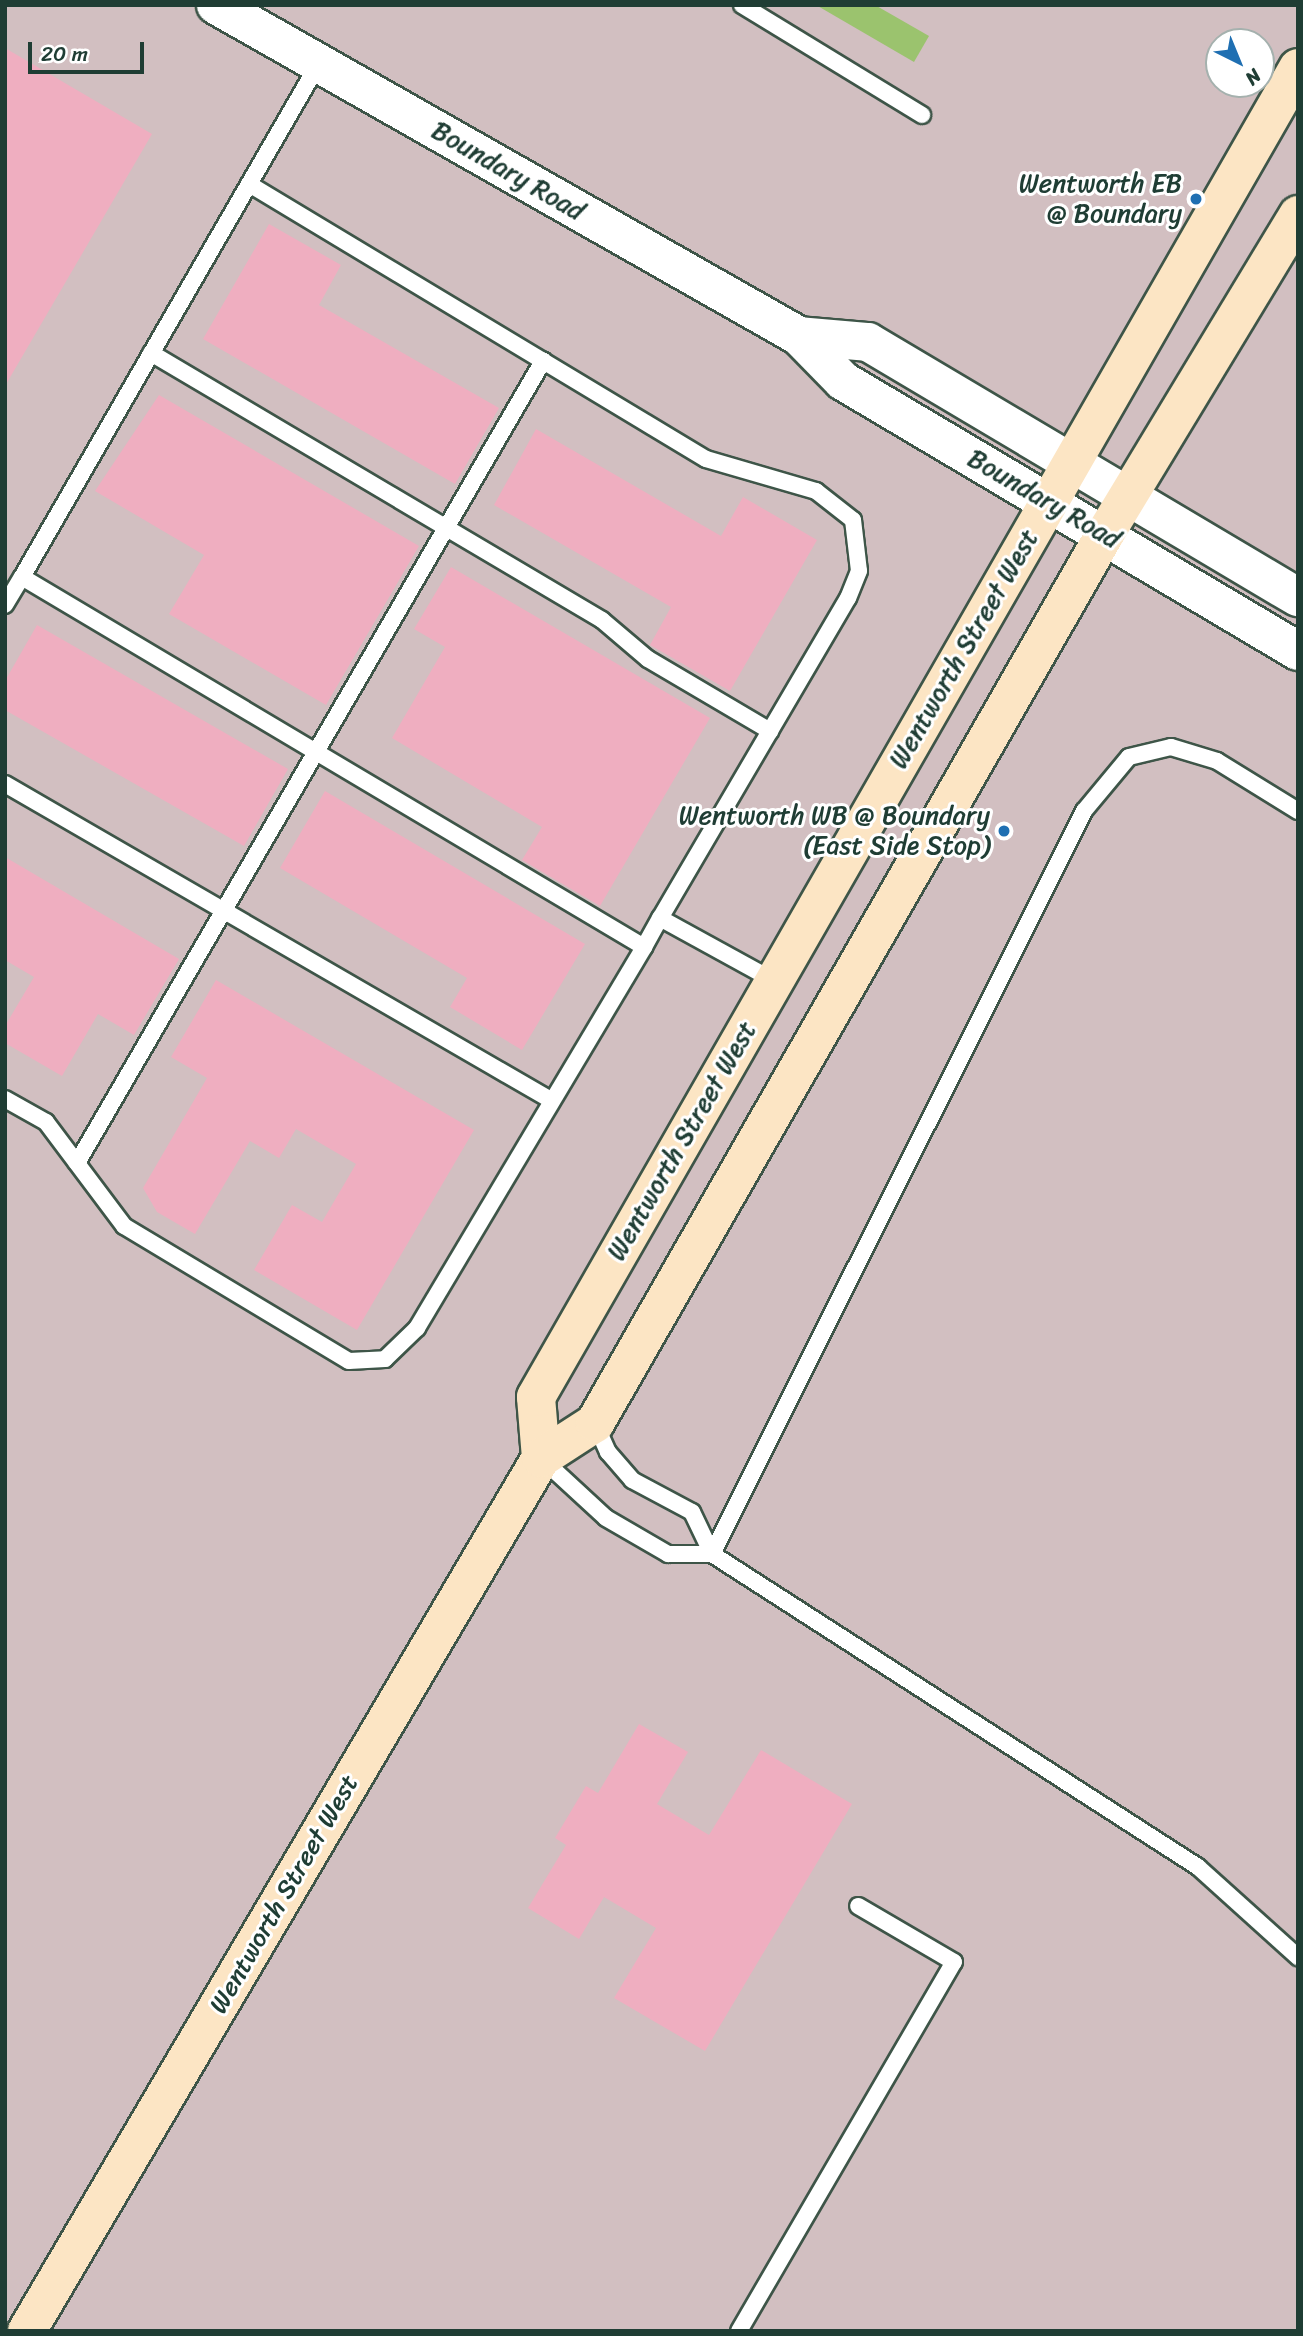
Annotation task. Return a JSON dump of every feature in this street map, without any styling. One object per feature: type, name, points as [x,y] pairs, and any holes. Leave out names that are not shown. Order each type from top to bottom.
[{"type":"main road","name":"Wentworth Street West","points":[[541,1458],[536,1397],[1048,504],[1070,457],[1298,68]]},
{"type":"main road","name":"Wentworth Street West","points":[[27,2331],[541,1458],[595,1423],[1105,534],[1133,496],[1298,215]]},
{"type":"street","name":"Boundary Road","points":[[216,5],[799,336],[843,382],[1048,504],[1105,534],[1298,651]]},
{"type":"street","name":"Boundary Road","points":[[799,336],[868,342],[1070,457],[1298,597]]},
{"type":"lane","points":[[742,5],[922,116]]},
{"type":"lane","points":[[5,605],[319,63]]},
{"type":"lane","points":[[5,1100],[46,1122],[124,1226],[349,1361],[385,1359],[417,1328],[549,1099],[644,947],[770,731],[859,571],[853,520],[816,491],[706,459],[249,184]]},
{"type":"lane","points":[[150,353],[602,620],[648,659],[770,731]]},
{"type":"lane","points":[[77,1164],[543,361]]},
{"type":"lane","points":[[22,577],[644,947]]},
{"type":"lane","points":[[712,1554],[1084,810],[1129,757],[1171,747],[1217,761],[1298,811]]},
{"type":"lane","points":[[5,784],[224,908],[549,1099]]},
{"type":"lane","points":[[660,918],[773,980]]},
{"type":"lane","points":[[595,1423],[608,1452],[632,1480],[692,1512],[712,1554],[1198,1867],[1298,1957]]},
{"type":"lane","points":[[541,1458],[606,1518],[668,1554],[712,1554]]},
{"type":"lane","points":[[738,2331],[954,1962],[858,1906]]},
{"type":"shaded area","points":[[5,5],[1298,5],[1298,2331],[5,2331]]},
{"type":"green space","points":[[816,5],[875,5],[929,36],[914,62]]},
{"type":"building","points":[[5,48],[152,134],[5,386]]},
{"type":"building","points":[[269,224],[341,265],[319,305],[499,408],[455,484],[203,339]]},
{"type":"building","points":[[159,395],[419,546],[326,705],[169,614],[204,555],[95,491]]},
{"type":"building","points":[[536,429],[721,536],[743,497],[817,540],[730,691],[650,645],[671,607],[494,505]]},
{"type":"building","points":[[451,567],[710,718],[600,906],[522,860],[542,827],[392,738],[445,647],[414,629]]},
{"type":"building","points":[[37,625],[288,769],[244,846],[5,710],[5,681]]},
{"type":"building","points":[[325,791],[585,944],[522,1050],[450,1007],[467,978],[280,868]]},
{"type":"building","points":[[5,857],[179,959],[134,1035],[98,1014],[62,1076],[5,1043],[5,1026],[34,977],[5,960]]},
{"type":"building","points":[[216,980],[474,1130],[357,1330],[254,1270],[292,1205],[322,1222],[356,1164],[296,1129],[279,1158],[250,1141],[195,1234],[157,1212],[143,1188],[207,1078],[171,1057]]},
{"type":"building","points":[[639,1724],[688,1752],[657,1804],[709,1835],[761,1750],[852,1804],[705,2051],[614,1998],[656,1928],[604,1897],[579,1939],[528,1908],[566,1845],[555,1838],[586,1786],[598,1793]]},
{"type":"place","name":"Wentworth EB @ Boundary","points":[[1196,199]]},
{"type":"place","name":"Wentworth WB @ Boundary (East Side Stop)","points":[[1004,831]]}]
